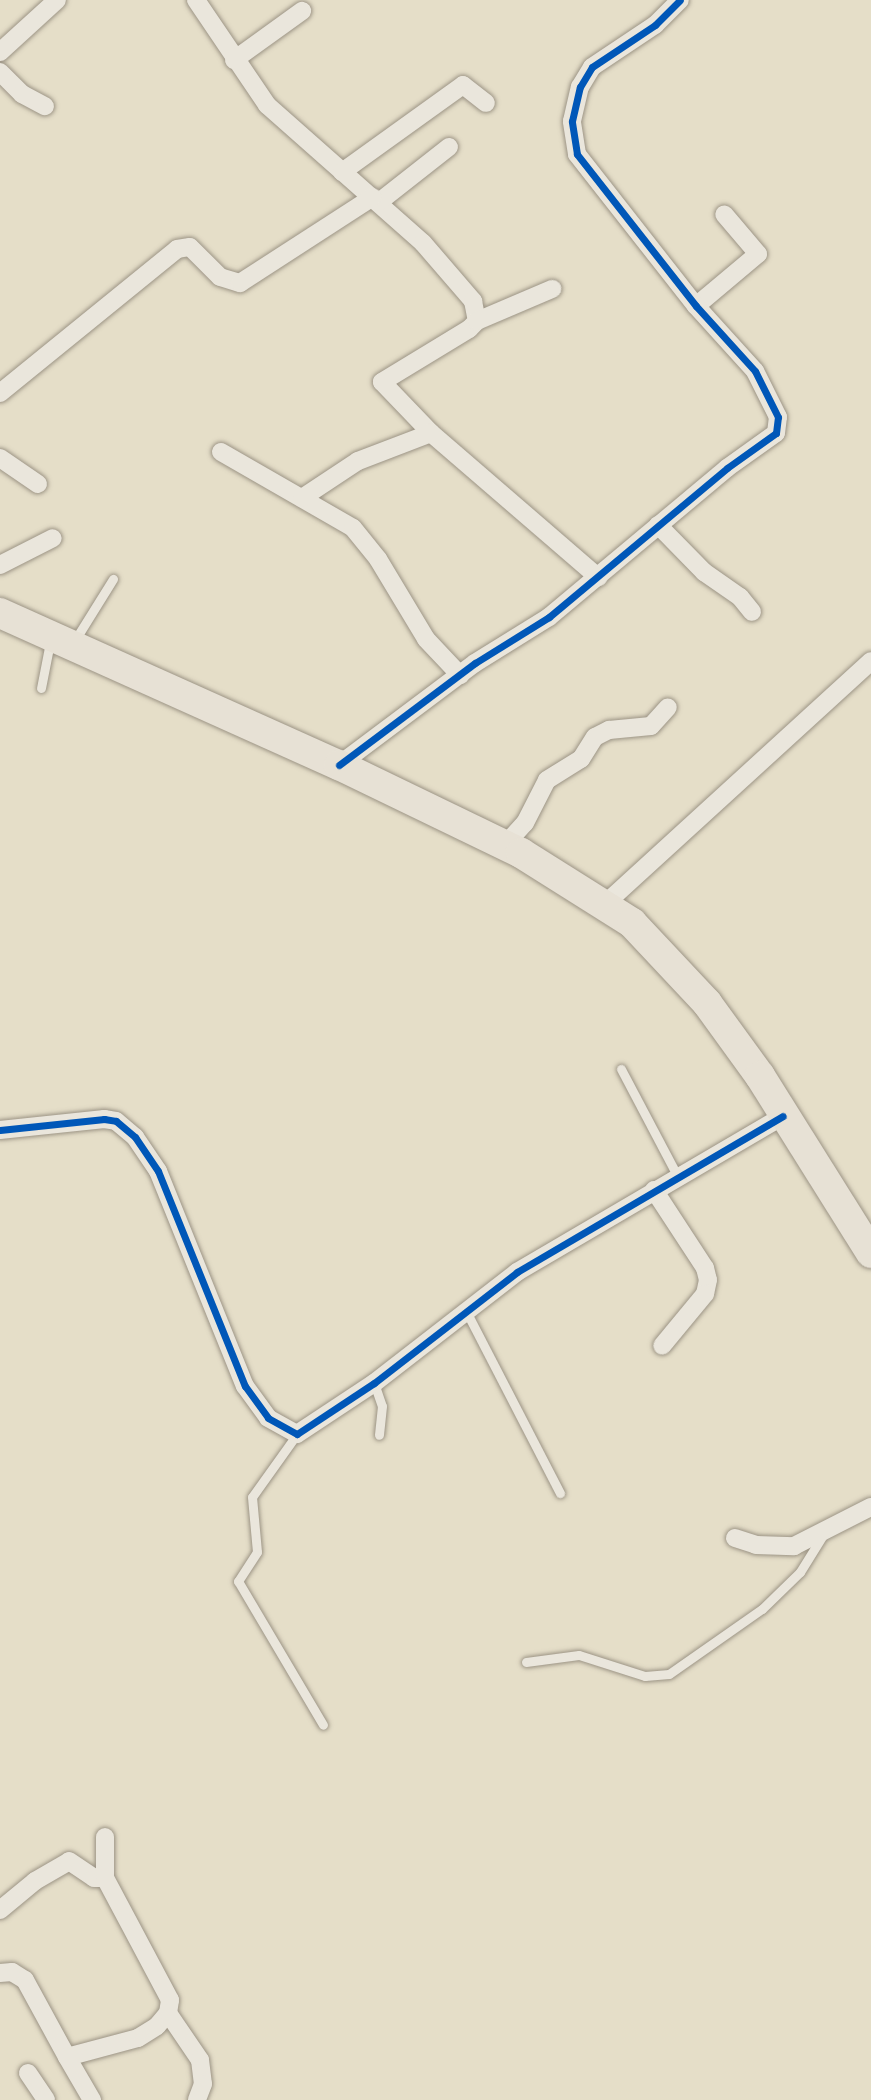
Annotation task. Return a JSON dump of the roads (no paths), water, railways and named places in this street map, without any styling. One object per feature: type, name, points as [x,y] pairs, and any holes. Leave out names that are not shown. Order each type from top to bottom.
[{"type":"main road","points":[[0,613],[339,765],[504,846],[605,904],[632,923],[707,1003],[871,1254]]},
{"type":"street","points":[[0,52],[57,0]]},
{"type":"street","points":[[196,0],[234,60],[268,105],[376,199],[465,289],[477,311],[477,321]]},
{"type":"street","points":[[339,765],[460,675],[549,617],[659,525],[773,437],[778,428],[778,418],[755,371],[696,306],[577,154],[572,121],[580,87],[592,67],[655,24],[680,0]]},
{"type":"street","points":[[234,60],[302,11]]},
{"type":"street","points":[[0,72],[22,94],[45,106]]},
{"type":"street","points":[[342,172],[463,85],[486,103]]},
{"type":"street","points":[[0,393],[177,249],[190,247],[219,277],[240,283],[376,199],[450,147]]},
{"type":"street","points":[[696,306],[758,254],[724,214]]},
{"type":"street","points":[[552,289],[477,321],[382,382],[431,433],[597,576]]},
{"type":"street","points":[[302,498],[358,461],[431,433]]},
{"type":"street","points":[[221,452],[302,498],[363,537],[426,639],[460,675]]},
{"type":"street","points":[[0,458],[38,484]]},
{"type":"street","points":[[659,525],[704,572],[740,597],[752,612]]},
{"type":"street","points":[[0,565],[53,538]]},
{"type":"street","points":[[605,904],[871,661]]},
{"type":"street","points":[[504,846],[525,823],[547,780],[581,759],[595,737],[609,730],[651,726],[668,707]]},
{"type":"street","points":[[0,1130],[104,1119],[116,1121],[135,1137],[158,1171],[245,1386],[268,1418],[296,1434],[374,1383],[517,1272],[783,1116]]},
{"type":"street","points":[[654,1190],[705,1268],[708,1280],[705,1294],[662,1346]]},
{"type":"street","points":[[735,1538],[785,1548],[826,1531],[871,1507]]},
{"type":"street","points":[[105,1838],[105,1878],[164,1986],[168,2013],[200,2060],[203,2084],[197,2100]]},
{"type":"street","points":[[0,1910],[64,1862],[75,1863],[93,1878],[105,1878]]},
{"type":"street","points":[[0,1973],[12,1972],[25,1980],[92,2100]]},
{"type":"street","points":[[67,2057],[138,2038],[168,2013]]},
{"type":"street","points":[[28,2073],[46,2100]]},
{"type":"lane","points":[[41,688],[62,641],[79,629],[113,579]]},
{"type":"lane","points":[[621,1069],[678,1177]]},
{"type":"lane","points":[[467,1311],[560,1493]]},
{"type":"lane","points":[[374,1383],[382,1406],[379,1435]]},
{"type":"lane","points":[[296,1434],[252,1496],[257,1552],[238,1581],[323,1725]]},
{"type":"lane","points":[[526,1662],[579,1656],[645,1676],[669,1674],[762,1609],[800,1572],[826,1531]]}]
